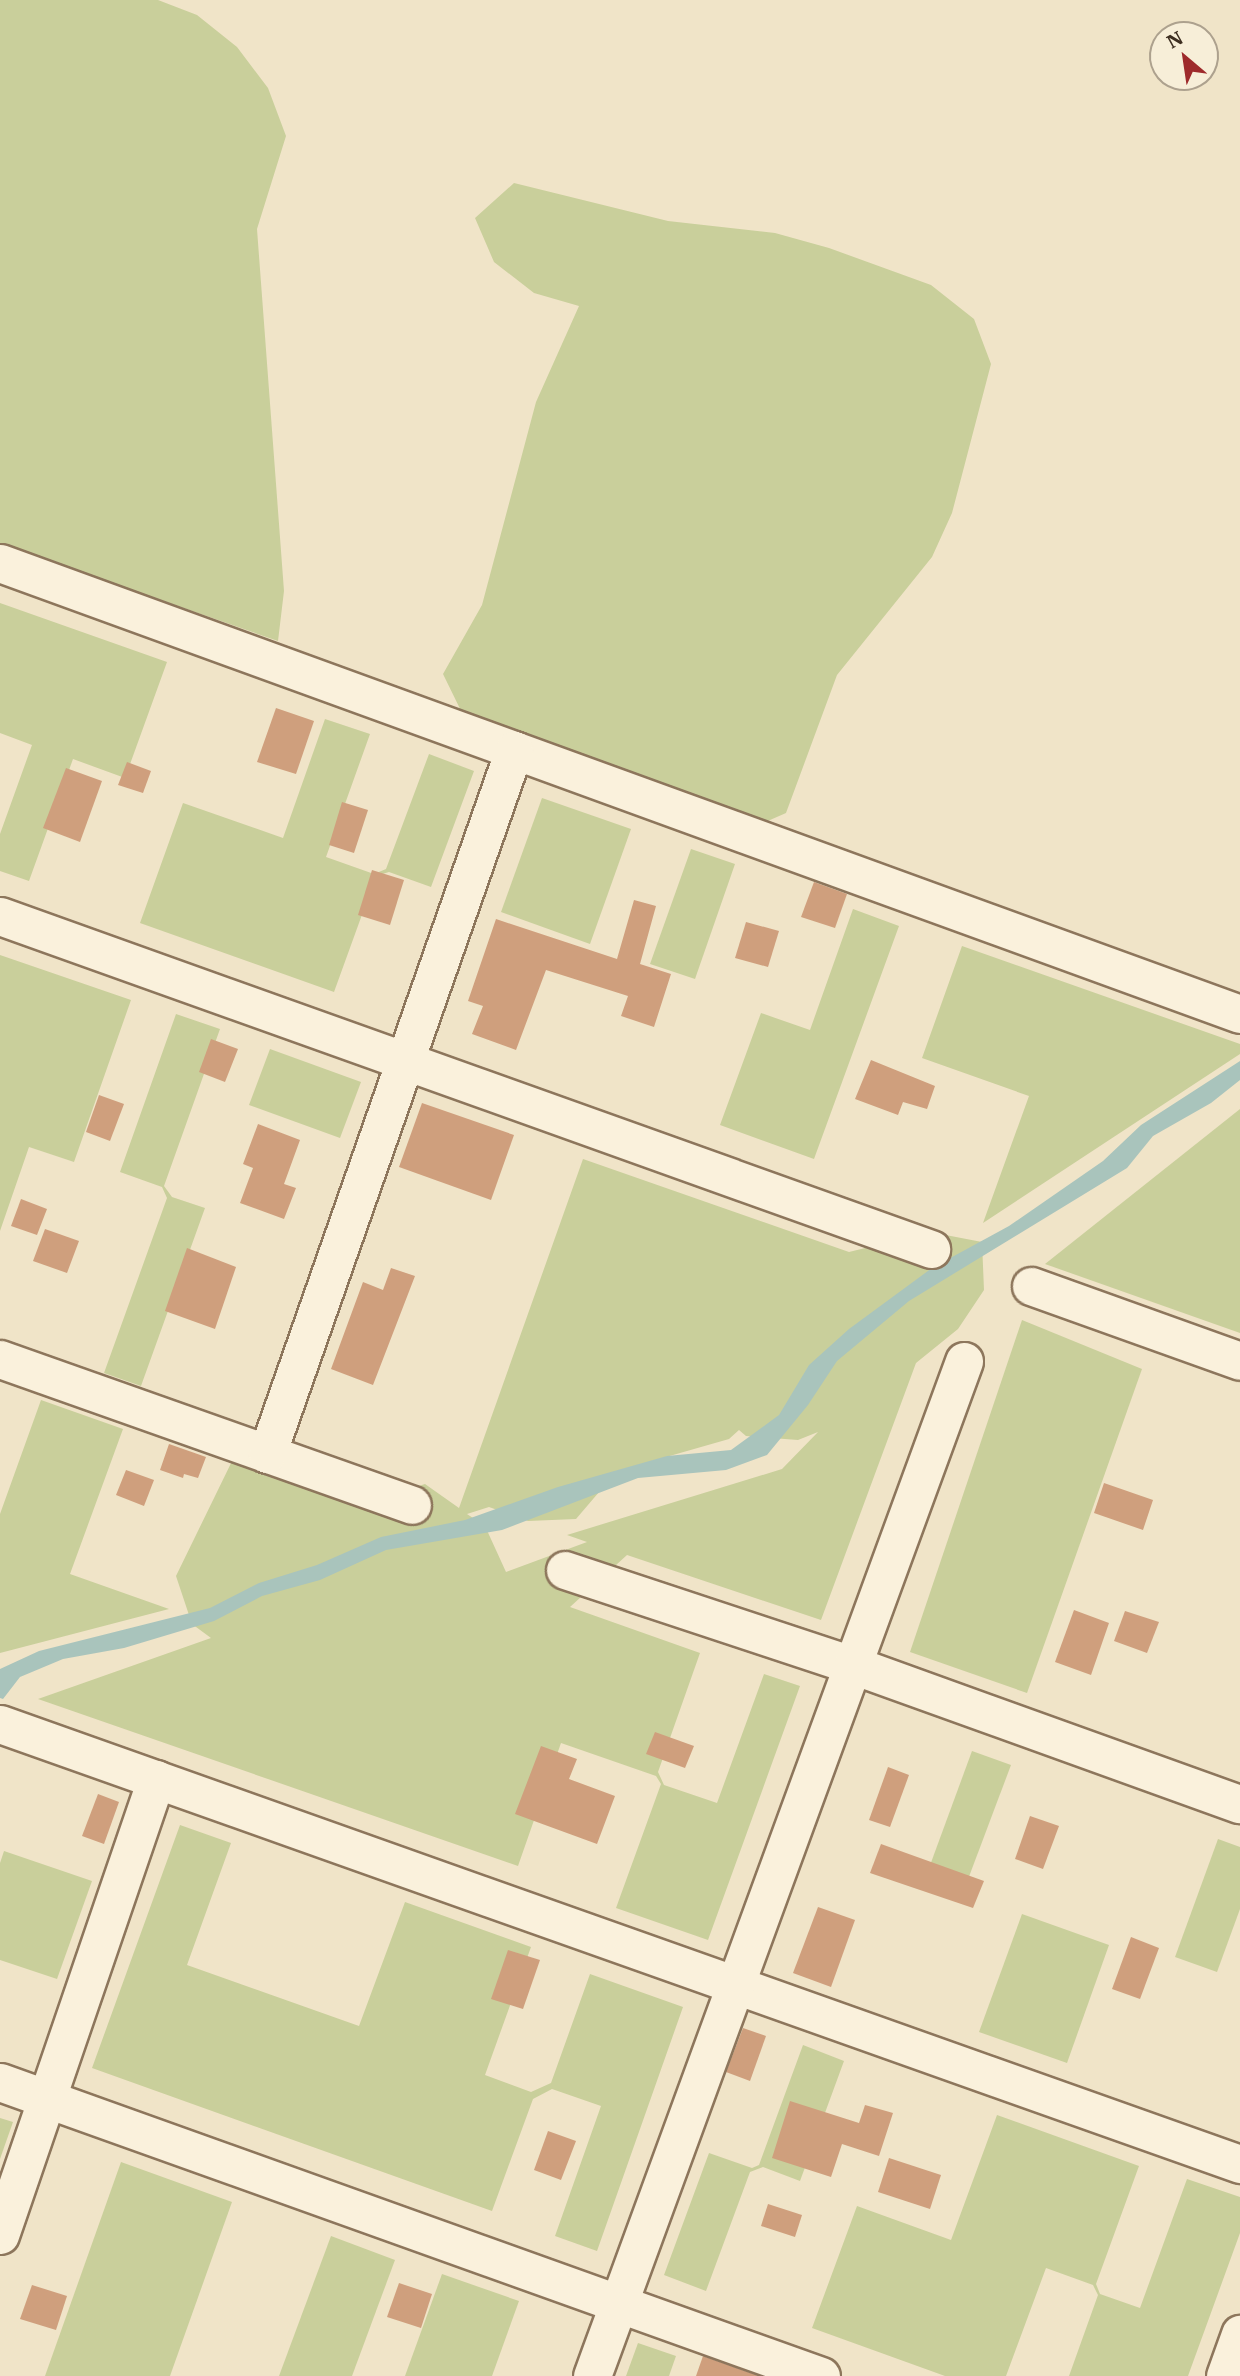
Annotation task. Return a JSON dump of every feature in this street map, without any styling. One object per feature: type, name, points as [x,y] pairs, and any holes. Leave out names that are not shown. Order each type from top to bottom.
[{"type":"street","points":[[0,563],[1240,1014]]},
{"type":"street","points":[[267,1454],[514,750]]},
{"type":"street","points":[[0,916],[931,1249]]},
{"type":"street","points":[[1031,1286],[1240,1361]]},
{"type":"street","points":[[0,1359],[412,1505]]},
{"type":"street","points":[[592,2376],[964,1361]]},
{"type":"street","points":[[565,1570],[853,1665],[1240,1804]]},
{"type":"street","points":[[0,1724],[1240,2164]]},
{"type":"street","points":[[0,2235],[156,1779]]},
{"type":"street","points":[[0,2082],[821,2376]]},
{"type":"street","points":[[1225,2376],[1240,2334]]},
{"type":"green space","points":[[0,0],[158,0],[197,15],[237,47],[268,88],[286,136],[257,229],[284,591],[278,641],[0,544]]},
{"type":"green space","points":[[514,183],[668,221],[775,233],[829,248],[931,285],[974,319],[991,364],[952,513],[932,557],[837,675],[786,813],[743,832],[465,719],[443,674],[482,605],[536,402],[579,306],[534,293],[494,262],[475,218]]},
{"type":"green space","points":[[0,603],[167,662],[125,778],[73,759],[29,881],[0,871],[0,834],[32,745],[0,733]]},
{"type":"green space","points":[[325,719],[370,734],[326,857],[374,874],[386,869],[429,754],[474,771],[431,887],[389,872],[376,876],[334,992],[140,923],[183,803],[283,838]]},
{"type":"green space","points":[[542,798],[631,829],[590,944],[501,912]]},
{"type":"green space","points":[[691,849],[735,864],[695,979],[650,964]]},
{"type":"green space","points":[[853,909],[899,926],[814,1159],[720,1125],[761,1013],[810,1030]]},
{"type":"green space","points":[[962,946],[1240,1044],[1240,1054],[983,1223],[1029,1096],[922,1058]]},
{"type":"green space","points":[[0,955],[131,1000],[74,1162],[29,1147],[0,1231]]},
{"type":"green space","points":[[176,1014],[220,1029],[164,1186],[172,1197],[205,1208],[141,1386],[104,1373],[167,1198],[162,1187],[120,1172]]},
{"type":"green space","points":[[270,1049],[361,1082],[340,1138],[249,1105]]},
{"type":"green space","points":[[1240,1109],[1240,1333],[1045,1264]]},
{"type":"green space","points":[[583,1159],[849,1252],[930,1232],[982,1242],[984,1290],[958,1329],[916,1363],[821,1620],[627,1555],[570,1607],[700,1653],[658,1772],[664,1785],[717,1803],[764,1674],[800,1686],[708,1940],[616,1908],[661,1784],[656,1776],[561,1743],[518,1866],[38,1699],[211,1638],[192,1624],[176,1576],[235,1455],[365,1503],[425,1484],[459,1508]],"holes":[[[739,1430],[746,1436],[798,1440],[818,1432],[782,1469],[567,1535],[587,1542],[506,1572],[485,1526],[467,1514],[489,1507],[528,1521],[576,1519],[617,1471],[729,1439]]]},
{"type":"green space","points":[[1022,1320],[1142,1369],[1027,1693],[910,1652]]},
{"type":"green space","points":[[41,1400],[123,1429],[70,1574],[169,1609],[0,1653],[0,1514]]},
{"type":"green space","points":[[972,1751],[1011,1765],[967,1882],[929,1868]]},
{"type":"green space","points":[[180,1825],[231,1843],[187,1965],[359,2026],[405,1902],[531,1947],[485,2075],[531,2092],[551,2083],[590,1974],[683,2007],[597,2251],[555,2236],[601,2106],[552,2089],[533,2099],[492,2211],[92,2068]]},
{"type":"green space","points":[[1218,1839],[1240,1847],[1240,1909],[1217,1972],[1175,1957]]},
{"type":"green space","points":[[4,1851],[92,1881],[57,1979],[0,1960],[0,1863]]},
{"type":"green space","points":[[1022,1914],[1109,1945],[1067,2063],[979,2032]]},
{"type":"green space","points":[[803,2045],[844,2061],[800,2181],[763,2167],[750,2172],[706,2291],[664,2275],[709,2153],[752,2168],[759,2165]]},
{"type":"green space","points":[[997,2115],[1139,2166],[1096,2284],[1100,2294],[1140,2308],[1187,2179],[1240,2197],[1240,2233],[1188,2376],[1069,2376],[1098,2295],[1093,2285],[1046,2268],[1006,2376],[945,2376],[812,2328],[857,2206],[951,2240]]},
{"type":"green space","points":[[0,2118],[13,2122],[0,2159]]},
{"type":"green space","points":[[121,2162],[232,2202],[170,2376],[45,2376]]},
{"type":"green space","points":[[331,2236],[395,2260],[352,2376],[279,2376]]},
{"type":"green space","points":[[442,2274],[519,2301],[492,2376],[405,2376]]},
{"type":"green space","points":[[638,2343],[676,2356],[669,2376],[626,2376]]},
{"type":"water","points":[[1240,1061],[1240,1080],[1211,1103],[1153,1136],[1127,1168],[909,1301],[837,1361],[808,1405],[767,1455],[726,1470],[638,1478],[502,1530],[386,1550],[320,1580],[262,1596],[214,1621],[124,1648],[63,1659],[20,1677],[3,1699],[0,1698],[0,1669],[39,1651],[210,1608],[259,1583],[317,1565],[381,1537],[465,1520],[558,1487],[667,1456],[731,1450],[779,1415],[809,1365],[849,1329],[932,1268],[1009,1226],[1103,1161],[1141,1125]]},
{"type":"building","points":[[276,708],[314,721],[296,774],[257,762]]},
{"type":"building","points":[[127,762],[151,771],[143,793],[118,785]]},
{"type":"building","points":[[66,768],[102,781],[80,842],[43,828]]},
{"type":"building","points":[[342,802],[368,810],[354,853],[329,845]]},
{"type":"building","points":[[372,870],[404,880],[390,925],[358,915]]},
{"type":"building","points":[[814,882],[847,894],[835,928],[801,917]]},
{"type":"building","points":[[634,900],[656,906],[640,964],[671,974],[654,1027],[621,1016],[628,996],[546,970],[516,1050],[472,1034],[483,1006],[468,1001],[496,919],[617,959]]},
{"type":"building","points":[[746,922],[779,931],[768,967],[735,958]]},
{"type":"building","points":[[211,1039],[238,1049],[225,1082],[199,1072]]},
{"type":"building","points":[[871,1060],[935,1086],[927,1109],[903,1102],[898,1115],[855,1099]]},
{"type":"building","points":[[99,1095],[124,1104],[110,1141],[86,1132]]},
{"type":"building","points":[[422,1103],[514,1135],[491,1200],[399,1167]]},
{"type":"building","points":[[258,1124],[300,1140],[284,1184],[296,1188],[284,1219],[240,1203],[253,1168],[243,1164]]},
{"type":"building","points":[[21,1199],[47,1209],[37,1235],[11,1226]]},
{"type":"building","points":[[45,1229],[79,1241],[67,1273],[33,1261]]},
{"type":"building","points":[[187,1248],[236,1267],[215,1329],[165,1311]]},
{"type":"building","points":[[391,1268],[415,1276],[373,1385],[331,1369],[363,1282],[383,1290]]},
{"type":"building","points":[[169,1444],[206,1457],[198,1478],[184,1474],[183,1478],[160,1470]]},
{"type":"building","points":[[126,1470],[154,1480],[144,1506],[116,1495]]},
{"type":"building","points":[[1104,1483],[1153,1500],[1143,1530],[1094,1513]]},
{"type":"building","points":[[1074,1610],[1109,1623],[1091,1675],[1055,1662]]},
{"type":"building","points":[[1125,1611],[1159,1622],[1147,1653],[1114,1641]]},
{"type":"building","points":[[655,1732],[694,1746],[685,1768],[646,1754]]},
{"type":"building","points":[[541,1746],[577,1759],[569,1779],[615,1796],[597,1844],[515,1814]]},
{"type":"building","points":[[888,1767],[909,1775],[890,1827],[869,1820]]},
{"type":"building","points":[[98,1794],[119,1802],[104,1844],[82,1836]]},
{"type":"building","points":[[1030,1816],[1059,1826],[1043,1869],[1015,1859]]},
{"type":"building","points":[[881,1844],[984,1881],[973,1908],[870,1873]]},
{"type":"building","points":[[818,1907],[855,1920],[831,1987],[793,1973]]},
{"type":"building","points":[[1131,1937],[1159,1948],[1140,1999],[1112,1989]]},
{"type":"building","points":[[508,1950],[540,1960],[523,2009],[491,1999]]},
{"type":"building","points":[[743,2028],[766,2036],[750,2081],[726,2072]]},
{"type":"building","points":[[790,2101],[859,2123],[865,2105],[893,2113],[879,2156],[842,2144],[831,2177],[772,2158]]},
{"type":"building","points":[[548,2131],[576,2141],[561,2180],[534,2170]]},
{"type":"building","points":[[889,2158],[941,2175],[930,2209],[878,2192]]},
{"type":"building","points":[[768,2204],[802,2215],[795,2237],[761,2226]]},
{"type":"building","points":[[399,2283],[432,2294],[421,2328],[387,2317]]},
{"type":"building","points":[[32,2285],[67,2296],[56,2330],[20,2319]]},
{"type":"building","points":[[703,2356],[759,2376],[696,2376]]}]
